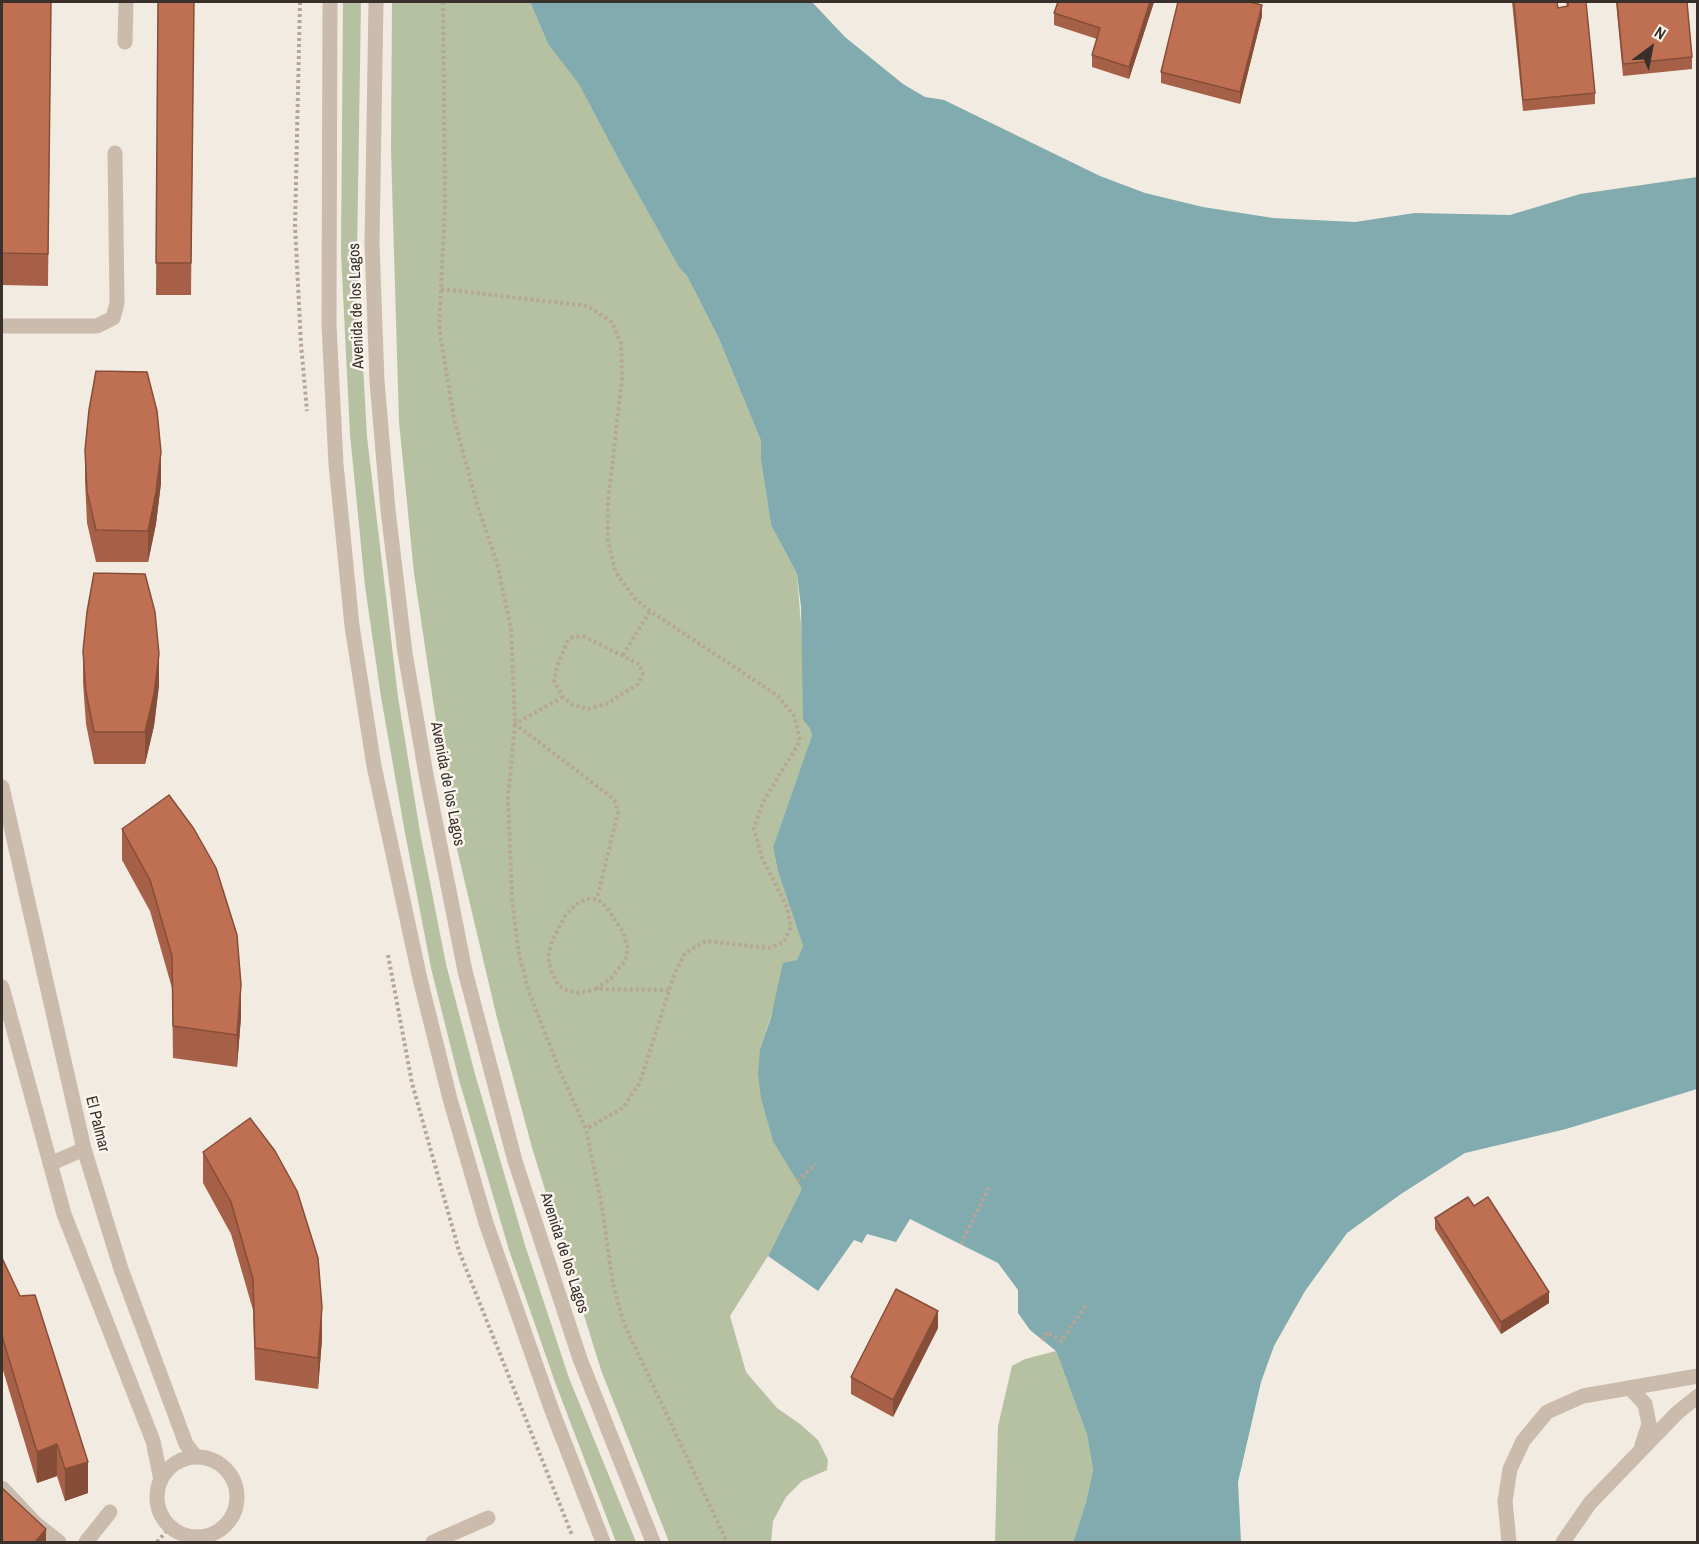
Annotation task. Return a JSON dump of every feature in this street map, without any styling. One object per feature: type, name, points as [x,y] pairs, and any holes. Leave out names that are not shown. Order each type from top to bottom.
[{"type":"street","points":[[125,42],[126,2]]},
{"type":"street","name":"Avenida de los Lagos","points":[[330,2],[329,325],[336,464],[352,626],[374,766],[420,979],[450,1099],[486,1223],[551,1408],[603,1542]]},
{"type":"street","name":"Avenida de los Lagos","points":[[376,2],[372,244],[377,381],[388,510],[404,641],[427,780],[465,972],[515,1161],[580,1359],[653,1542]]},
{"type":"street","points":[[2,326],[97,326],[113,318],[117,303],[115,153]]},
{"type":"street","name":"El Palmar","points":[[2,787],[84,1149],[121,1269],[186,1444],[196,1457]]},
{"type":"street","points":[[2,987],[64,1214],[153,1441],[161,1480]]},
{"type":"street","points":[[50,1164],[84,1149]]},
{"type":"street","points":[[1509,1542],[1505,1501],[1510,1469],[1523,1441],[1547,1412],[1583,1396],[1698,1376]]},
{"type":"street","points":[[1630,1388],[1645,1404],[1649,1424],[1640,1450]]},
{"type":"street","points":[[1563,1542],[1590,1503],[1677,1413],[1698,1396]]},
{"type":"street","points":[[196,1457],[209,1459],[230,1473],[236,1485],[238,1498],[229,1522],[219,1531],[195,1540],[170,1527],[162,1517],[157,1505],[157,1492],[166,1470],[185,1458],[196,1457]]},
{"type":"street","points":[[2,1488],[36,1524],[60,1542]]},
{"type":"street","points":[[86,1542],[110,1512]]},
{"type":"street","points":[[433,1542],[488,1518]]},
{"type":"path","points":[[443,2],[445,207],[440,327],[453,419],[477,504],[497,563],[511,628],[515,724],[508,798],[512,899],[519,954],[529,992],[559,1069],[586,1129],[602,1207],[613,1284],[624,1324],[727,1542]]},
{"type":"path","points":[[441,289],[588,306],[612,322],[621,344],[622,378],[608,502],[608,541],[615,571],[634,598],[650,611],[778,696],[795,717],[800,741],[762,804],[754,829],[762,858],[787,907],[791,927],[784,942],[770,948],[706,941],[685,953],[670,990],[640,1082],[622,1108],[586,1129]]},
{"type":"path","points":[[623,655],[650,611]]},
{"type":"path","points":[[583,636],[623,655],[639,664],[643,673],[638,684],[608,704],[588,709],[573,705],[563,697],[554,681],[567,642],[573,637],[583,636]]},
{"type":"path","points":[[515,724],[563,697]]},
{"type":"path","points":[[515,724],[610,796],[616,803],[618,812],[597,899]]},
{"type":"path","points":[[596,989],[611,978],[625,961],[628,948],[623,933],[608,908],[597,899],[586,898],[575,905],[565,916],[552,941],[548,958],[559,986],[579,993],[596,989],[670,990]]},
{"type":"path","points":[[797,1181],[816,1164]]},
{"type":"path","points":[[961,1244],[989,1188]]},
{"type":"path","points":[[1042,1340],[1047,1332],[1062,1341],[1087,1303]]},
{"type":"path","points":[[157,1542],[170,1527]]},
{"type":"green space","points":[[343,2],[361,2],[357,255],[367,437],[398,697],[420,832],[446,964],[475,1074],[525,1245],[569,1378],[636,1542],[616,1542],[555,1382],[509,1250],[459,1080],[431,968],[405,833],[381,697],[365,586],[350,434],[341,253]]},
{"type":"green space","points":[[392,2],[530,2],[548,44],[579,83],[621,164],[679,266],[687,276],[719,339],[761,441],[761,461],[771,525],[797,574],[809,727],[812,735],[773,847],[778,872],[803,946],[797,960],[788,963],[760,1049],[803,1189],[768,1256],[730,1316],[746,1372],[777,1408],[818,1440],[828,1460],[827,1470],[802,1481],[786,1497],[773,1521],[771,1542],[669,1542],[601,1370],[533,1151],[497,1018],[452,828],[414,573],[399,422],[391,150]]},
{"type":"green space","points":[[1056,1351],[1087,1435],[1093,1470],[1086,1502],[1073,1542],[995,1542],[998,1426],[1012,1366],[1025,1359]]},
{"type":"water","points":[[530,2],[812,2],[845,37],[903,84],[925,97],[944,100],[1100,176],[1145,193],[1203,207],[1273,218],[1355,222],[1415,213],[1510,215],[1580,194],[1697,177],[1697,1089],[1566,1129],[1465,1153],[1401,1194],[1347,1233],[1305,1291],[1274,1346],[1261,1382],[1238,1482],[1241,1542],[1073,1542],[1086,1502],[1093,1470],[1087,1435],[1056,1351],[1030,1330],[1018,1313],[1018,1290],[998,1263],[910,1219],[896,1242],[867,1234],[862,1243],[854,1240],[818,1291],[768,1256],[802,1189],[773,1141],[761,1098],[758,1074],[760,1049],[771,1017],[783,963],[797,960],[803,946],[778,872],[773,847],[812,735],[803,720],[801,607],[797,574],[771,525],[761,461],[761,441],[719,339],[687,276],[679,267],[621,164],[579,84],[548,44]]},
{"type":"building","points":[[2,2],[51,2],[48,254],[2,253]]},
{"type":"building","points":[[158,2],[194,2],[191,263],[156,263]]},
{"type":"building","points":[[1058,2],[1150,2],[1129,67],[1092,55],[1100,28],[1054,13]]},
{"type":"building","points":[[1178,2],[1250,2],[1262,5],[1240,92],[1161,72]]},
{"type":"building","points":[[1514,2],[1557,2],[1558,8],[1568,6],[1568,2],[1586,2],[1595,93],[1523,100]]},
{"type":"building","points":[[1617,2],[1687,2],[1692,57],[1623,64]]},
{"type":"building","points":[[96,371],[147,372],[157,411],[161,452],[148,531],[96,530],[87,491],[85,450]]},
{"type":"building","points":[[94,573],[145,574],[155,612],[159,654],[154,694],[145,732],[94,732],[86,692],[83,651]]},
{"type":"building","points":[[169,795],[194,829],[216,868],[237,935],[241,985],[237,1035],[173,1026],[172,956],[150,880],[122,829]]},
{"type":"building","points":[[250,1118],[275,1151],[297,1191],[318,1258],[322,1307],[318,1358],[255,1348],[253,1279],[231,1202],[203,1152]]},
{"type":"building","points":[[1468,1197],[1474,1206],[1488,1197],[1549,1292],[1501,1322],[1435,1218]]},
{"type":"building","points":[[2,1258],[20,1296],[35,1295],[88,1462],[65,1469],[57,1444],[37,1452],[2,1336]]},
{"type":"building","points":[[896,1289],[938,1311],[893,1400],[851,1377]]},
{"type":"building","points":[[2,1488],[46,1529],[35,1542],[2,1542]]}]
